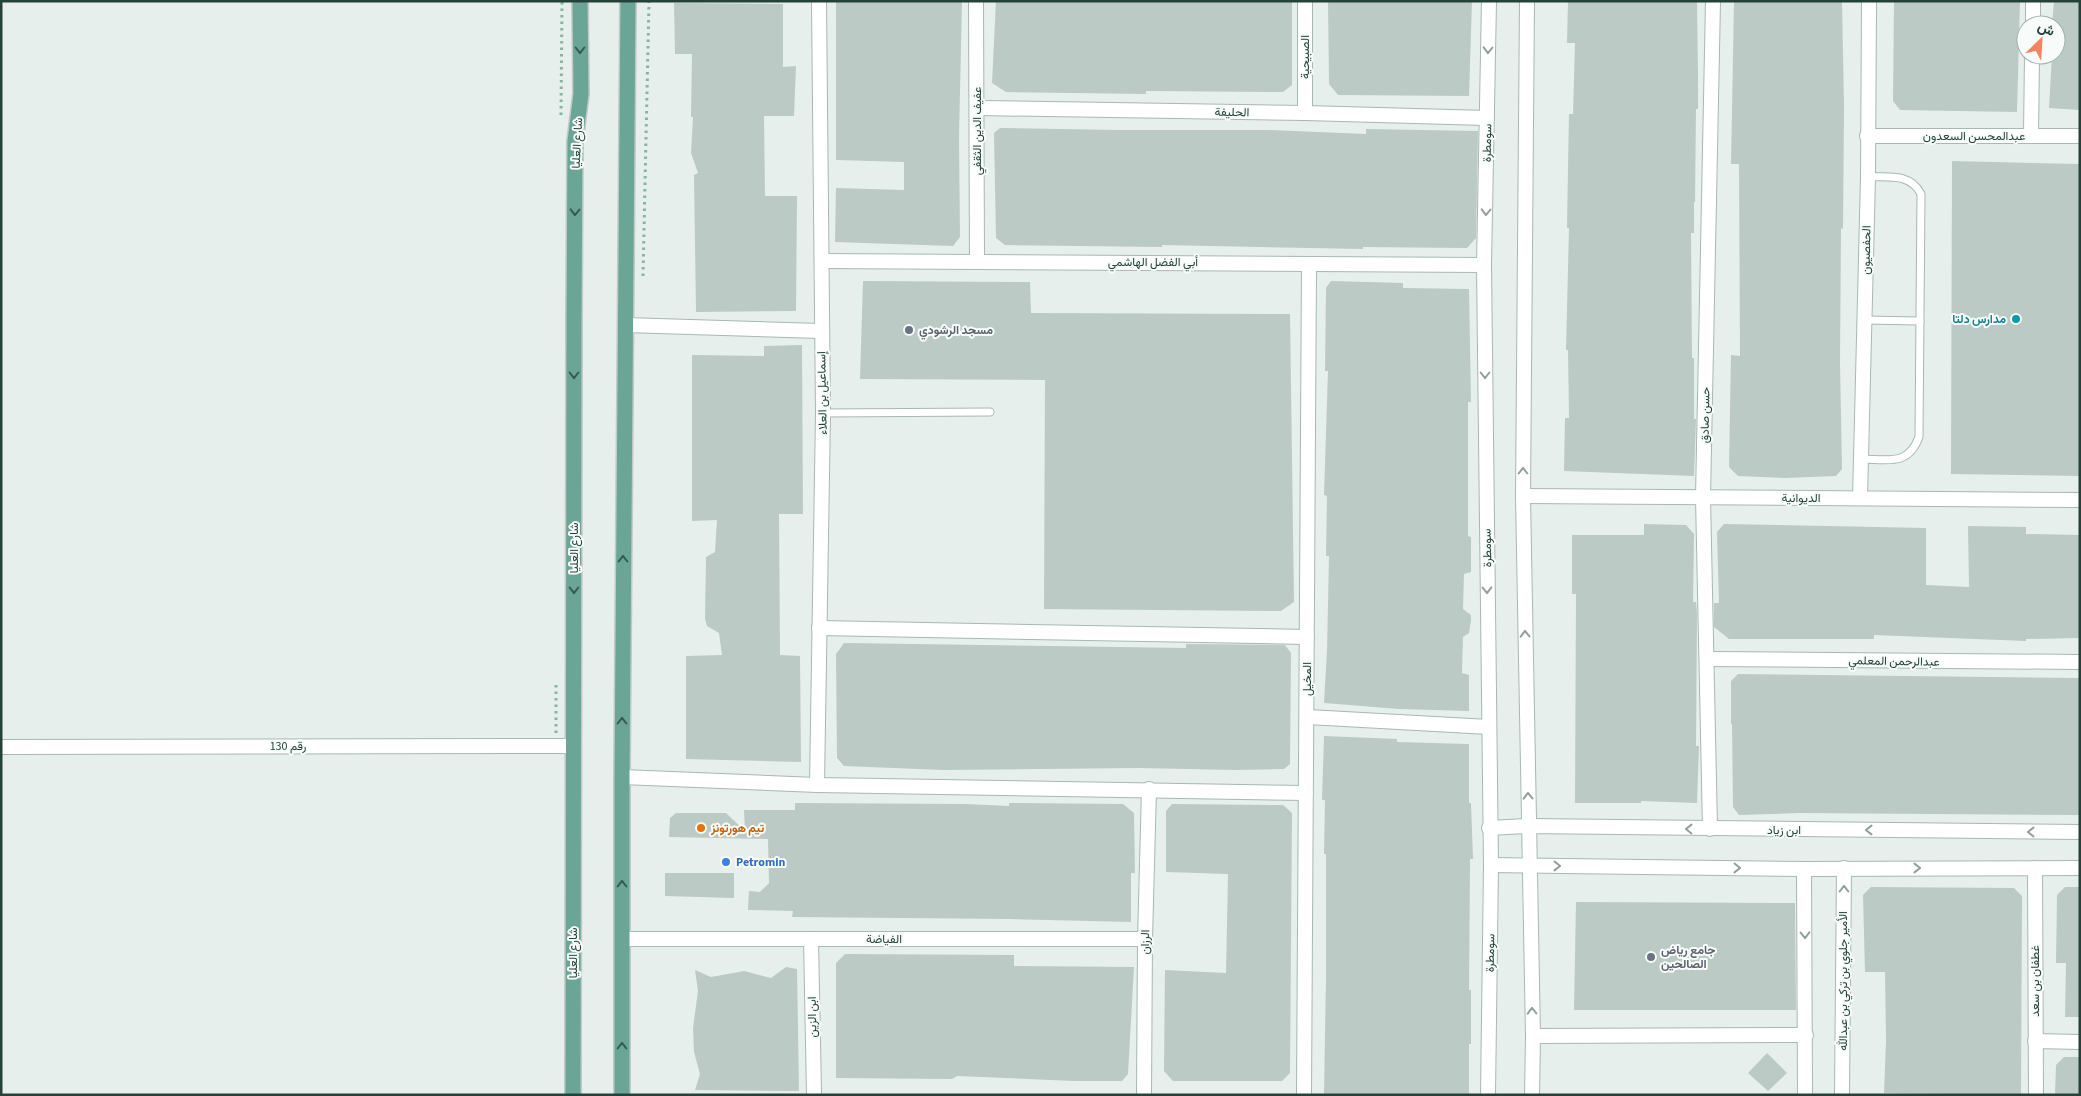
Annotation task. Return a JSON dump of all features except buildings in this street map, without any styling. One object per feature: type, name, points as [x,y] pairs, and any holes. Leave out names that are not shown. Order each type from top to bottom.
[{"type":"main road","name":"شارع العليا","points":[[573,1095],[575,141],[580,94],[580,1]]},
{"type":"main road","points":[[622,1095],[624,325],[628,1]]},
{"type":"street","name":"إسماعيل بن العلاء","points":[[817,785],[823,413],[819,1]]},
{"type":"street","name":"عفيف الدين الثقفي","points":[[976,1],[978,261]]},
{"type":"street","name":"الصبيحية","points":[[1304,113],[1305,1]]},
{"type":"street","name":"سومطرة","points":[[1488,1],[1488,118],[1484,265],[1489,828],[1491,865],[1488,1095]]},
{"type":"street","points":[[1527,1],[1523,496],[1533,1036],[1532,1095]]},
{"type":"street","name":"حسن صادق","points":[[1710,829],[1708,659],[1703,497],[1713,1]]},
{"type":"street","name":"الحفصيون","points":[[1860,498],[1868,177],[1869,1]]},
{"type":"street","points":[[2033,1],[2033,15]]},
{"type":"street","points":[[2031,136],[2032,65]]},
{"type":"street","name":"الحليفة","points":[[977,108],[1488,118]]},
{"type":"street","name":"عبدالمحسن السعدون","points":[[1867,136],[2080,136]]},
{"type":"street","name":"أبي الفضل الهاشمي","points":[[822,261],[1484,265]]},
{"type":"street","name":"المخيل","points":[[1304,1095],[1308,717],[1308,264]]},
{"type":"street","points":[[624,325],[821,331]]},
{"type":"street","name":"الديوانية","points":[[1523,496],[2080,500]]},
{"type":"street","points":[[819,628],[1307,637]]},
{"type":"street","name":"عبدالرحمن المعلمي","points":[[1708,659],[2080,662]]},
{"type":"street","points":[[1308,717],[1489,727]]},
{"type":"street","name":"رقم 130","points":[[1,747],[574,746]]},
{"type":"street","points":[[622,777],[817,785],[1306,793]]},
{"type":"street","name":"الرزان","points":[[1144,1095],[1145,939],[1149,789]]},
{"type":"street","name":"ابن زياد","points":[[1489,828],[1528,826],[2080,832]]},
{"type":"street","points":[[1491,865],[1804,869],[2080,868]]},
{"type":"street","name":"الأمير جلوي بن تركي بن عبدالله","points":[[1842,1095],[1844,868]]},
{"type":"street","name":"غطفان بن سعد","points":[[2035,868],[2036,1095]]},
{"type":"street","points":[[1804,869],[1805,1095]]},
{"type":"street","name":"ابن الزين","points":[[811,938],[814,1095]]},
{"type":"street","name":"الفياضة","points":[[622,939],[1145,939]]},
{"type":"street","points":[[1533,1036],[1806,1035]]},
{"type":"street","points":[[2035,1041],[2080,1042]]},
{"type":"lane","points":[[1860,459],[1904,459],[1916,446],[1919,437],[1921,194],[1918,186],[1910,180],[1898,176],[1868,177]]},
{"type":"lane","points":[[1864,320],[1920,321]]},
{"type":"lane","points":[[823,413],[990,412]]},
{"type":"path","points":[[562,1],[562,39]]},
{"type":"path","points":[[643,286],[648,1]]},
{"type":"place","name":"مدارس دلتا","points":[[2016,319]]},
{"type":"place","name":"مسجد الرشودي","points":[[909,330]]},
{"type":"place","name":"تيم هورتونز","points":[[701,828]]},
{"type":"place","name":"Petromin","points":[[726,862]]},
{"type":"place","name":"جامع رياض الصالحين","points":[[1651,957]]}]
